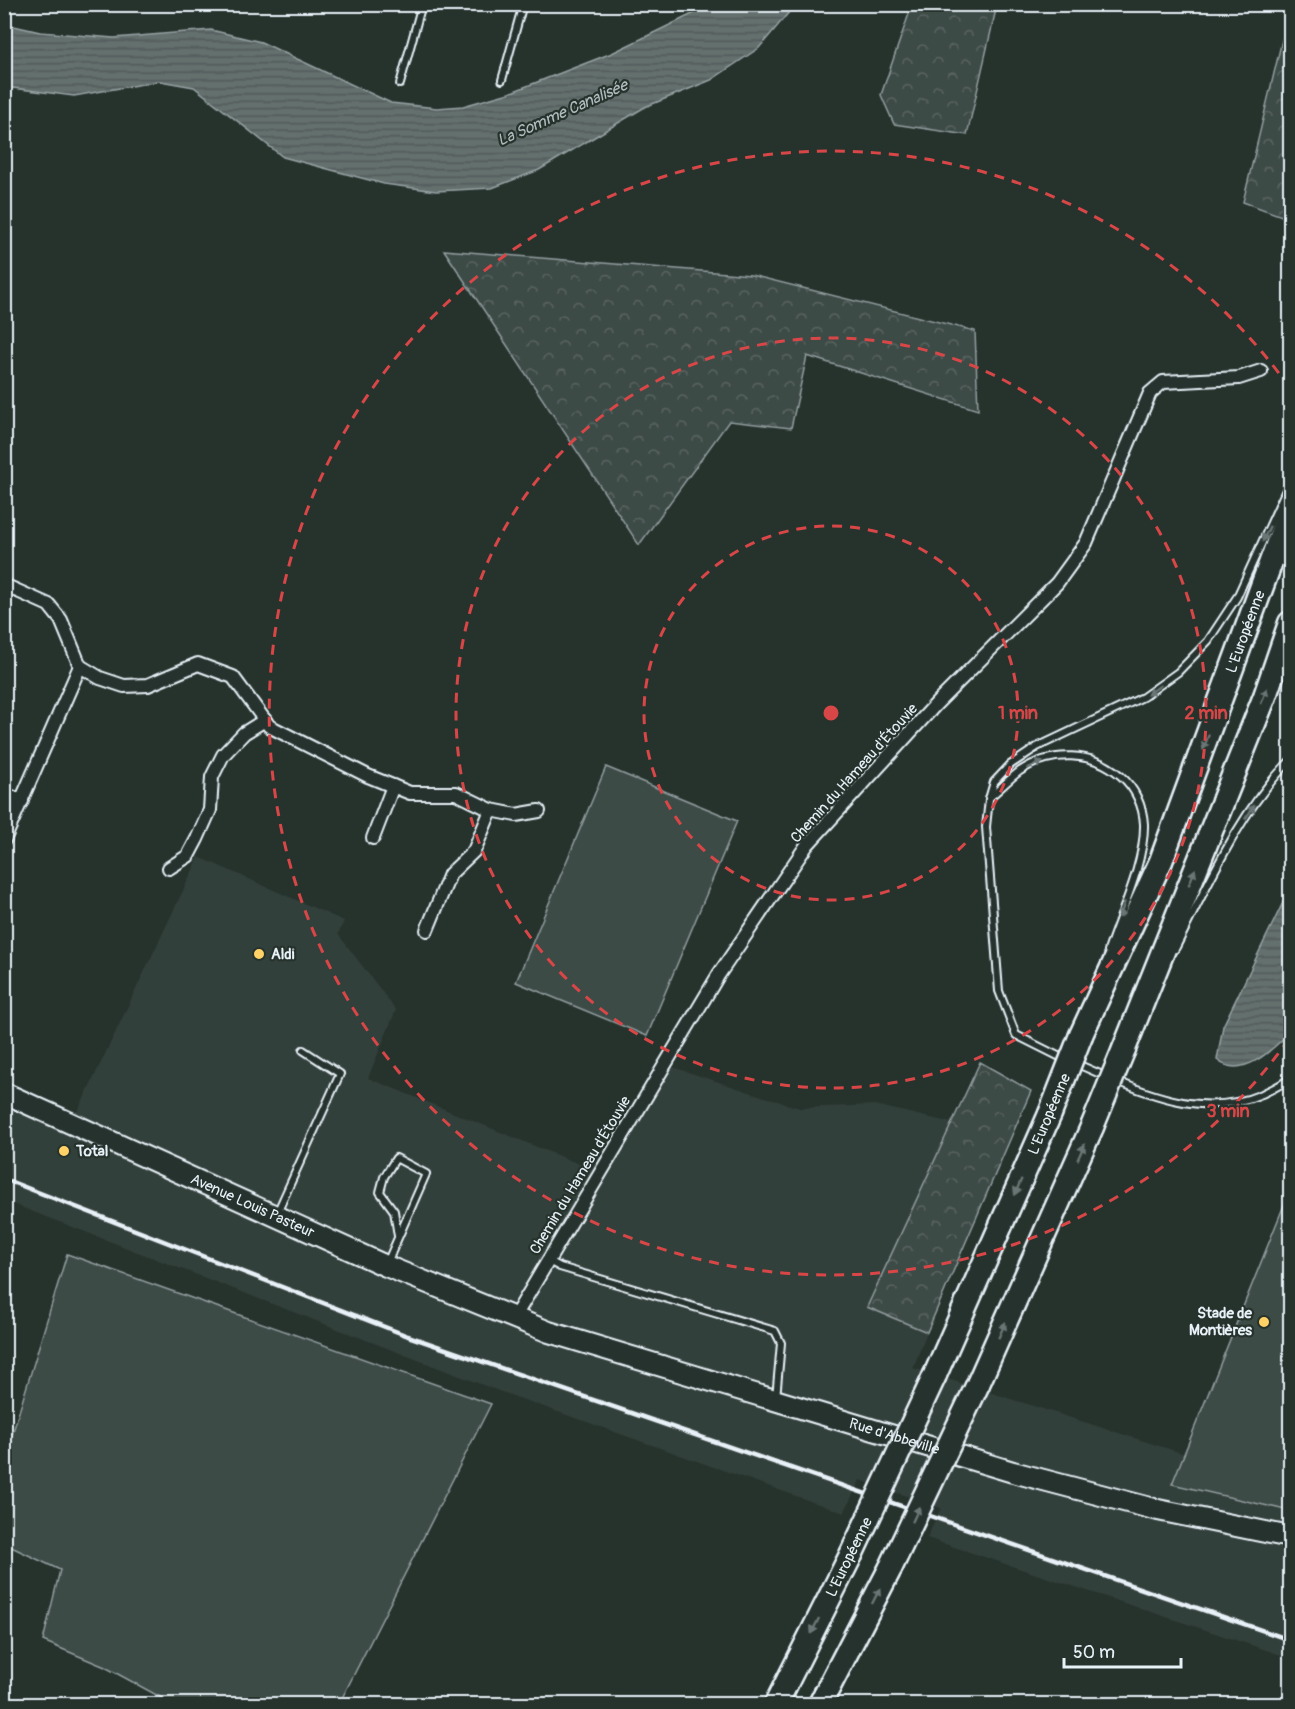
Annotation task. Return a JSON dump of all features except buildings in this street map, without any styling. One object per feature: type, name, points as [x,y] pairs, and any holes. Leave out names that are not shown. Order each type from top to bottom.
[{"type":"highway","name":"L'Européenne","points":[[776,1704],[851,1555],[936,1375],[1050,1114],[1081,1035],[1161,861],[1290,510]]},
{"type":"highway","points":[[820,1704],[891,1567],[978,1384],[1092,1127],[1260,707],[1290,623]]},
{"type":"main road","name":"Avenue Louis Pasteur","points":[[4,1093],[386,1266],[509,1316]]},
{"type":"main road","name":"Rue d'Abbeville","points":[[509,1316],[592,1346],[1083,1491],[1290,1537]]},
{"type":"street","name":"Chemin du Hameau d'Étouvie","points":[[509,1316],[719,974],[807,845],[937,703],[1057,583],[1086,543],[1150,393],[1163,382],[1239,378],[1261,370]]},
{"type":"street","points":[[4,585],[49,605],[61,620],[80,666],[100,678],[124,686],[148,685],[198,664],[233,677],[269,726],[393,786],[410,793],[456,793],[491,810],[516,815],[539,811]]},
{"type":"street","points":[[4,840],[80,666]]},
{"type":"street","points":[[169,868],[188,856],[197,839],[210,810],[212,777],[223,755],[244,733],[265,720]]},
{"type":"street","points":[[373,838],[393,786]]},
{"type":"street","points":[[4,794],[22,801]]},
{"type":"street","points":[[427,930],[450,874],[474,851],[491,810]]},
{"type":"lane","points":[[400,84],[422,4]]},
{"type":"lane","points":[[502,80],[523,4]]},
{"type":"lane","points":[[1290,481],[1237,597],[1208,641],[1178,672],[1143,697],[1037,747],[1010,765],[994,782],[988,799],[986,827],[999,991],[1016,1035],[1042,1050],[1155,1096],[1187,1104],[1212,1106],[1245,1101],[1284,1084],[1290,1078]]},
{"type":"lane","points":[[988,799],[1021,771],[1048,759],[1068,755],[1109,765],[1125,780],[1140,801],[1144,823],[1142,849],[1105,960]]},
{"type":"lane","points":[[1172,955],[1247,815],[1278,773],[1290,761]]},
{"type":"lane","points":[[1124,1049],[1167,965]]},
{"type":"lane","points":[[1081,1035],[1102,971]]},
{"type":"lane","points":[[276,1216],[340,1074],[303,1050]]},
{"type":"lane","points":[[386,1266],[426,1174],[396,1158],[384,1177],[380,1192],[394,1211],[398,1236]]},
{"type":"lane","points":[[546,1259],[560,1267],[775,1331],[781,1343],[776,1402]]},
{"type":"shaded area","points":[[199,857],[344,921],[338,934],[396,1010],[368,1078],[591,1169],[660,1063],[799,1108],[875,1105],[952,1123],[867,1307],[927,1332],[913,1368],[1185,1454],[1172,1484],[1290,1511],[1290,1658],[927,1538],[941,1508],[860,1480],[844,1513],[496,1390],[5,1201],[4,1082],[76,1115]]},
{"type":"green space","points":[[912,5],[997,5],[967,135],[894,124],[881,95]]},
{"type":"green space","points":[[1290,7],[1290,219],[1243,202]]},
{"type":"green space","points":[[444,250],[751,275],[975,331],[978,410],[807,356],[791,428],[729,421],[639,545]]},
{"type":"green space","points":[[606,767],[737,821],[647,1036],[516,982]]},
{"type":"green space","points":[[980,1062],[1031,1091],[927,1332],[867,1307]]},
{"type":"green space","name":"Stade de Montières","points":[[1290,1190],[1290,1511],[1172,1484]]},
{"type":"green space","points":[[67,1254],[491,1404],[339,1704],[173,1704],[105,1667],[43,1641],[60,1570],[5,1544],[5,1458]]},
{"type":"water","name":"La Somme Canalisée","points":[[711,5],[795,5],[759,48],[711,80],[645,107],[539,170],[492,188],[436,191],[384,184],[283,157],[194,87],[160,81],[74,96],[5,87],[5,24],[40,32],[114,38],[211,30],[261,42],[391,103],[437,108],[463,106],[509,93],[612,53]]},
{"type":"water","points":[[1290,888],[1290,1032],[1266,1054],[1247,1065],[1227,1066],[1217,1060],[1223,1026]]},
{"type":"railway","points":[[4,1179],[408,1336],[1290,1640]]},
{"type":"place","name":"Aldi","points":[[259,954]]},
{"type":"place","name":"Total","points":[[64,1151]]},
{"type":"place","name":"Stade de Montières","points":[[1264,1322]]}]
